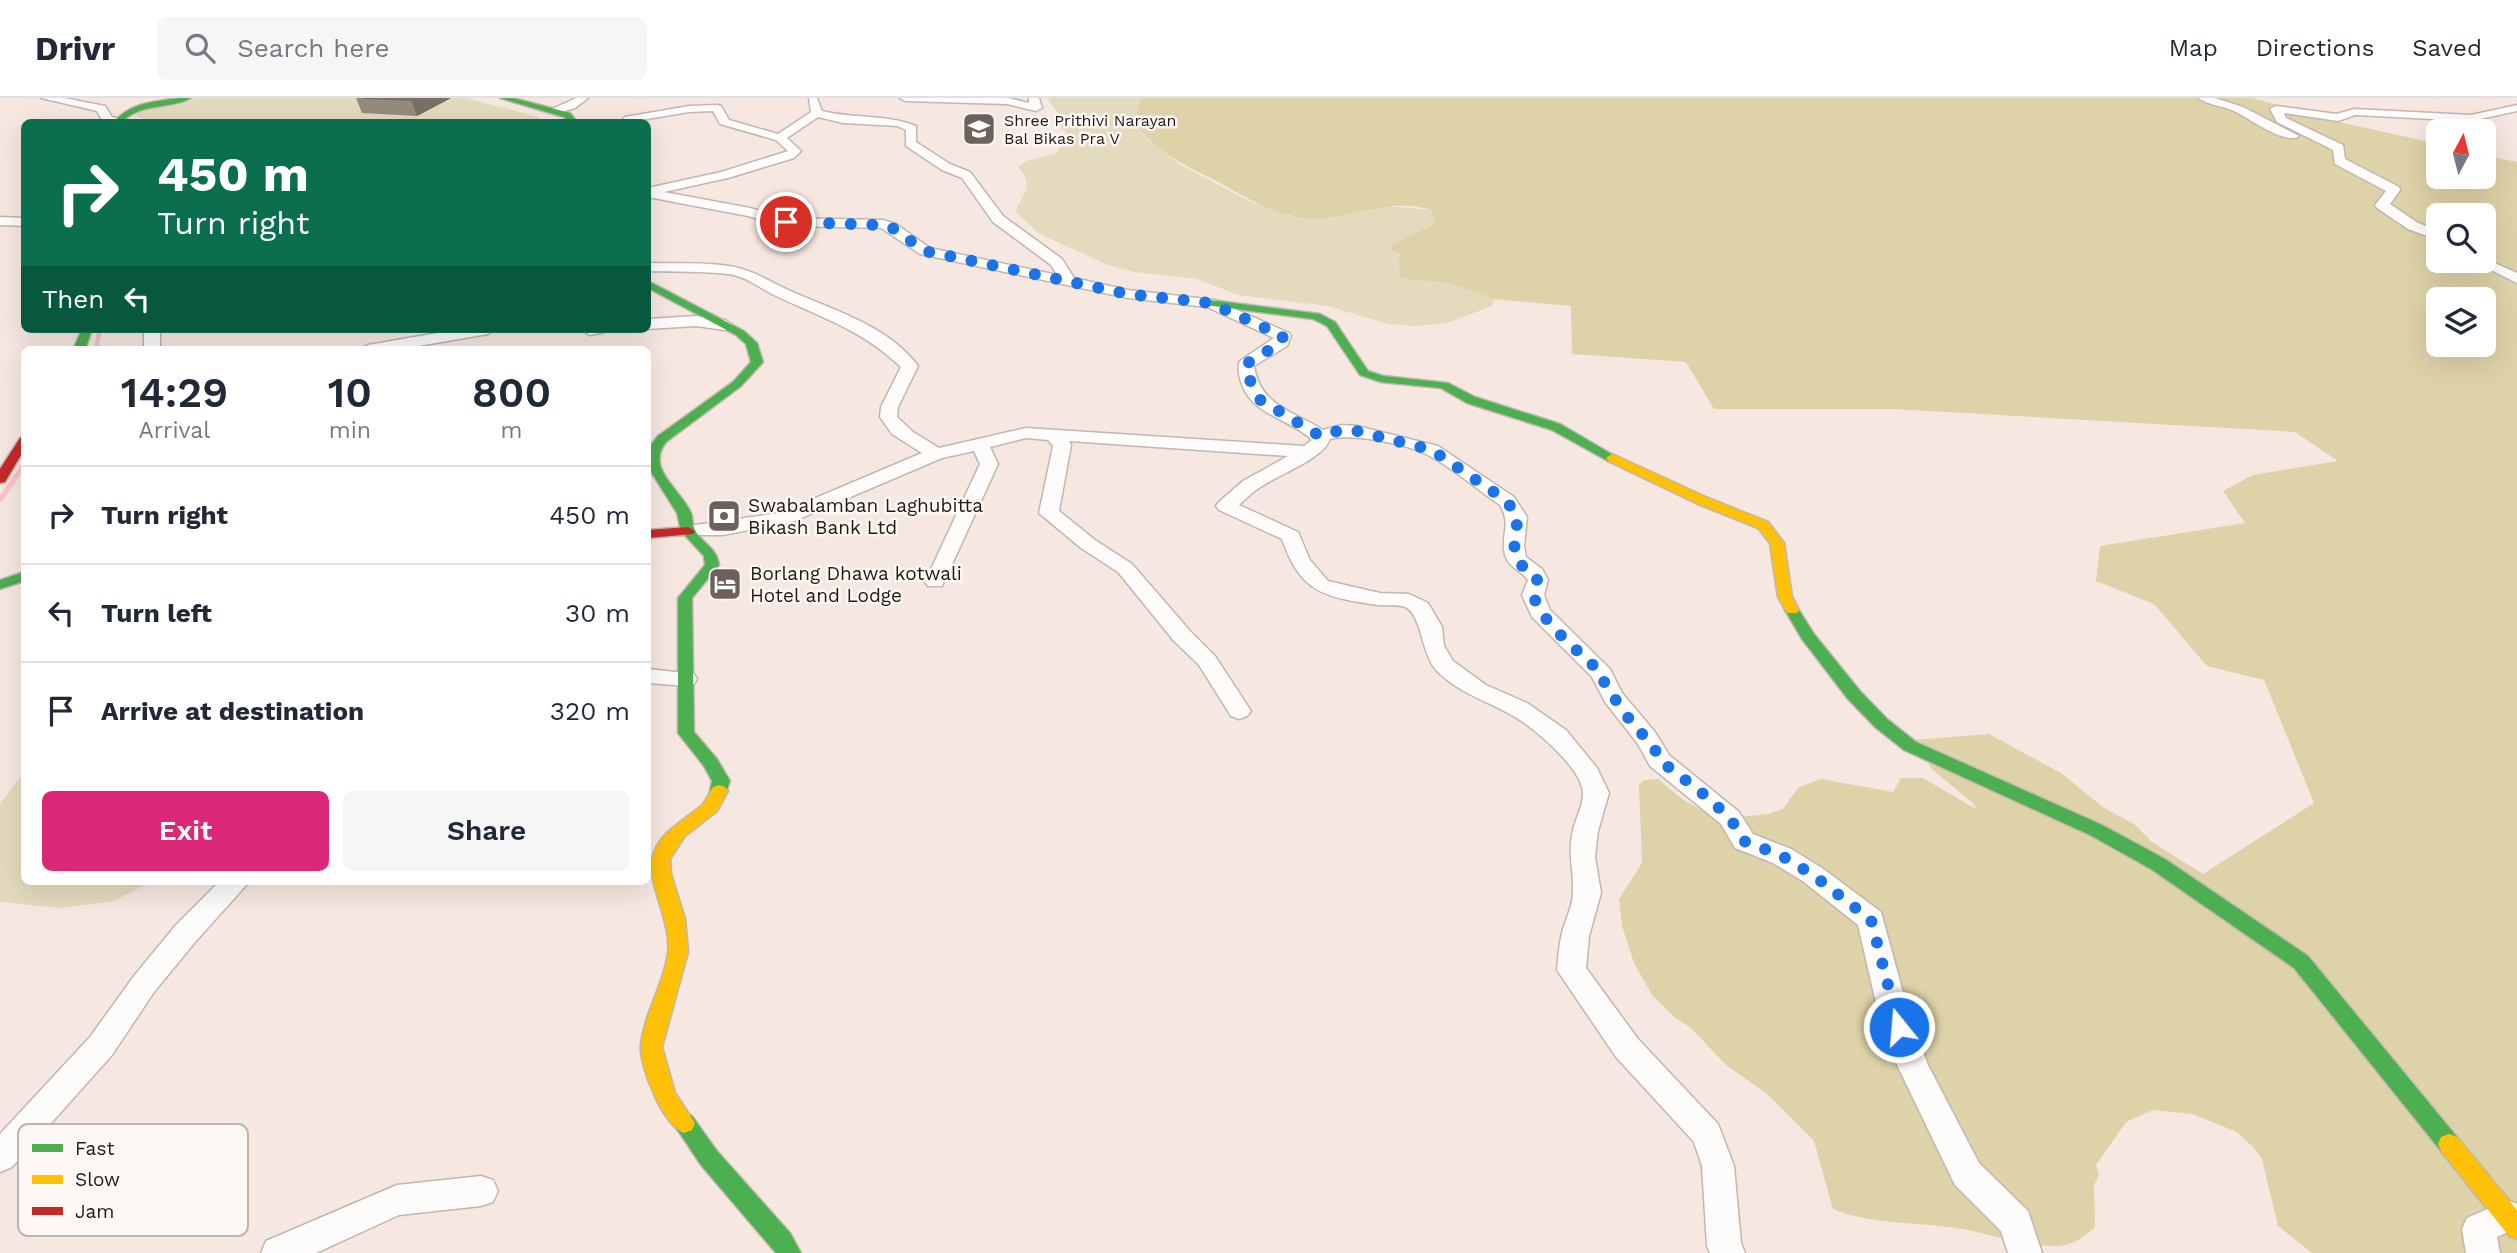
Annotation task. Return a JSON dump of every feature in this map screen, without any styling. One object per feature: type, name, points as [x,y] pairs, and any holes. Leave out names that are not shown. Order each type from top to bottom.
[{"type":"street","points":[[46,98],[101,108],[107,119]]},
{"type":"street","points":[[119,119],[131,109],[187,98]]},
{"type":"street","points":[[504,98],[567,115],[570,119]]},
{"type":"street","points":[[554,111],[571,106],[583,98]]},
{"type":"street","points":[[812,98],[817,113]]},
{"type":"street","points":[[905,98],[1007,101],[1036,108],[1034,98]]},
{"type":"street","points":[[2203,98],[2239,109],[2260,122],[2376,178],[2394,190],[2382,205],[2413,226],[2426,231]]},
{"type":"street","points":[[629,119],[689,109],[717,108],[724,122],[780,138],[795,151],[790,155],[723,176],[651,191]]},
{"type":"street","points":[[2339,161],[2339,148],[2281,120],[2276,109],[2338,118],[2354,112],[2471,118],[2517,108]]},
{"type":"street","points":[[780,138],[789,129],[817,113],[843,120],[898,123],[912,128],[910,143],[946,167],[966,175],[998,219],[1057,262],[1068,281]]},
{"type":"street","points":[[651,193],[750,212],[786,222],[883,225],[891,227],[925,251],[1128,294],[1316,316],[1331,324],[1364,373],[1381,379],[1444,385],[1471,400],[1556,427],[1608,456],[1703,501],[1763,525],[1777,542],[1785,597],[1807,636],[1854,695],[1881,723],[1909,746],[2096,830],[2158,864],[2301,962],[2512,1222],[2479,1229],[2483,1253]]},
{"type":"street","points":[[0,222],[21,222]]},
{"type":"street","points":[[651,267],[739,271],[847,320],[893,349],[910,366],[888,412],[890,420],[905,436],[936,454]]},
{"type":"street","points":[[2496,269],[2517,279]]},
{"type":"street","points":[[651,286],[663,296],[725,325],[748,339],[757,362],[737,384],[662,439],[652,452],[652,464],[684,513],[688,531],[710,555],[712,565],[685,598],[686,733],[711,763],[721,781],[719,793],[711,807],[680,831],[668,844],[661,859],[662,874],[675,919],[678,952],[651,1047],[665,1097],[709,1158],[782,1241],[789,1253]]},
{"type":"street","points":[[1210,303],[1283,336],[1281,343],[1246,364],[1246,372],[1259,399],[1314,444]]},
{"type":"street","points":[[651,324],[696,321],[725,325]]},
{"type":"street","points":[[391,346],[465,333]]},
{"type":"street","points":[[462,346],[482,333]]},
{"type":"street","points":[[1727,1253],[1724,1246],[1718,1166],[1707,1134],[1627,1048],[1571,970],[1575,936],[1587,893],[1582,857],[1585,831],[1596,793],[1588,774],[1558,736],[1519,708],[1478,690],[1445,666],[1433,646],[1431,627],[1420,608],[1409,600],[1380,599],[1321,586],[1300,562],[1291,536],[1226,506],[1250,485],[1314,444],[1342,430],[1357,431],[1432,450],[1507,501],[1517,517],[1514,546],[1516,557],[1521,565],[1535,573],[1538,580],[1533,595],[1540,612],[1602,674],[1605,685],[1632,723],[1654,747],[1659,760],[1730,818],[1744,841],[1782,856],[1813,875],[1871,920],[1892,1007],[1913,1067],[1967,1174],[2016,1222],[2025,1253]]},
{"type":"street","points":[[651,534],[723,529],[785,518],[936,454],[1026,433],[1314,444]]},
{"type":"street","points":[[1053,435],[1062,445],[1048,513],[1087,544],[1125,568],[1182,636],[1207,661],[1239,710]]},
{"type":"street","points":[[935,582],[989,464],[979,443]]},
{"type":"street","points":[[0,479],[21,446]]},
{"type":"street","points":[[0,585],[21,577]]},
{"type":"street","points":[[651,676],[686,679]]},
{"type":"street","points":[[30,1124],[101,1046],[144,984],[186,933],[233,885]]},
{"type":"street","points":[[0,1157],[18,1137]]},
{"type":"street","points":[[278,1253],[397,1200],[481,1191]]},
{"type":"shaded area","points":[[195,98],[466,98],[540,119],[145,119],[133,116],[148,109]]},
{"type":"shaded area","points":[[1047,98],[1142,98],[1139,104],[1148,140],[1179,164],[1249,201],[1290,216],[1386,206],[1432,210],[1434,224],[1392,246],[1413,280],[1445,282],[1494,299],[1492,306],[1447,323],[1415,326],[1388,324],[1328,306],[1238,295],[1197,279],[1134,272],[1108,265],[1038,233],[1015,211],[1027,184],[1018,167],[1026,161],[1055,154],[1067,138],[1066,132],[1053,120],[1057,112]]},
{"type":"shaded area","points":[[1142,98],[2252,98],[2339,122],[2426,141],[2426,189],[2496,189],[2496,158],[2517,162],[2517,1253],[2312,1253],[2278,1226],[2262,1159],[2237,1132],[2192,1114],[2153,1110],[2126,1122],[2096,1165],[2099,1175],[2094,1185],[2095,1227],[2068,1244],[2034,1245],[1950,1227],[1865,1218],[1833,1209],[1814,1141],[1766,1093],[1726,1065],[1691,1028],[1674,1017],[1652,995],[1634,963],[1622,926],[1619,899],[1642,863],[1639,785],[1644,780],[1658,779],[1682,799],[1718,819],[1768,814],[1783,809],[1799,787],[1821,779],[1893,792],[1901,778],[1923,778],[1976,809],[1974,804],[1932,769],[1912,740],[1989,734],[2061,773],[2104,808],[2134,824],[2152,842],[2203,874],[2314,803],[2264,680],[2207,666],[2154,604],[2096,581],[2100,546],[2245,523],[2223,491],[2253,475],[2338,461],[2295,432],[1892,409],[1714,409],[1686,362],[1572,354],[1571,306],[1494,299],[1445,282],[1413,280],[1400,276],[1399,254],[1392,251],[1392,245],[1434,224],[1432,210],[1399,206],[1320,218],[1291,216],[1256,202],[1186,166],[1158,148],[1140,125],[1137,112]]},
{"type":"shaded area","points":[[21,776],[21,885],[145,885],[114,901],[61,908],[0,902],[0,804]]},
{"type":"building","points":[[363,98],[415,98],[411,100]]},
{"type":"waterway","points":[[97,346],[99,333]]},
{"type":"waterway","points":[[0,500],[21,469]]},
{"type":"traffic: fast","points":[[121,119],[140,107],[187,98]]},
{"type":"traffic: fast","points":[[504,98],[567,115],[570,119]]},
{"type":"traffic: fast","points":[[651,286],[740,333],[751,343],[757,362],[737,384],[662,439],[652,452],[652,464],[684,513],[688,531],[711,555],[712,565],[685,598],[686,733],[711,763],[721,781],[719,791]]},
{"type":"traffic: fast","points":[[1210,303],[1316,316],[1331,324],[1364,373],[1381,379],[1444,385],[1471,400],[1556,427],[1612,458]]},
{"type":"traffic: fast","points":[[81,346],[85,333]]},
{"type":"traffic: fast","points":[[0,585],[21,577]]},
{"type":"traffic: fast","points":[[1792,610],[1807,636],[1854,695],[1881,723],[1910,746],[2096,830],[2158,864],[2301,962],[2449,1144]]},
{"type":"traffic: fast","points":[[684,1123],[709,1158],[782,1241],[789,1253]]},
{"type":"traffic: slow","points":[[1612,458],[1703,501],[1763,525],[1777,543],[1785,597],[1792,610]]},
{"type":"traffic: slow","points":[[684,1123],[665,1097],[651,1047],[678,952],[675,919],[662,874],[661,859],[668,844],[679,831],[711,807],[719,791]]},
{"type":"traffic: slow","points":[[2449,1144],[2517,1228]]},
{"type":"traffic: jam","points":[[0,479],[21,446]]},
{"type":"traffic: jam","points":[[651,534],[688,531]]},
{"type":"place","name":"Shree Prithivi Narayan Bal Bikas Pra V","points":[[979,129]]},
{"type":"place","name":"Swabalamban Laghubitta Bikash Bank Ltd","points":[[724,516]]},
{"type":"place","name":"Borlang Dhawa kotwali Hotel and Lodge","points":[[725,584]]},
{"type":"route","points":[[786,222],[883,225],[891,227],[925,251],[1128,294],[1210,303],[1283,336],[1281,343],[1246,364],[1246,372],[1259,399],[1320,436],[1342,430],[1357,431],[1432,450],[1507,501],[1517,517],[1518,529],[1514,546],[1516,557],[1521,565],[1535,573],[1538,580],[1533,595],[1540,612],[1602,674],[1605,685],[1632,723],[1654,747],[1659,760],[1730,818],[1744,841],[1782,856],[1813,875],[1871,920],[1899,1027]]}]
